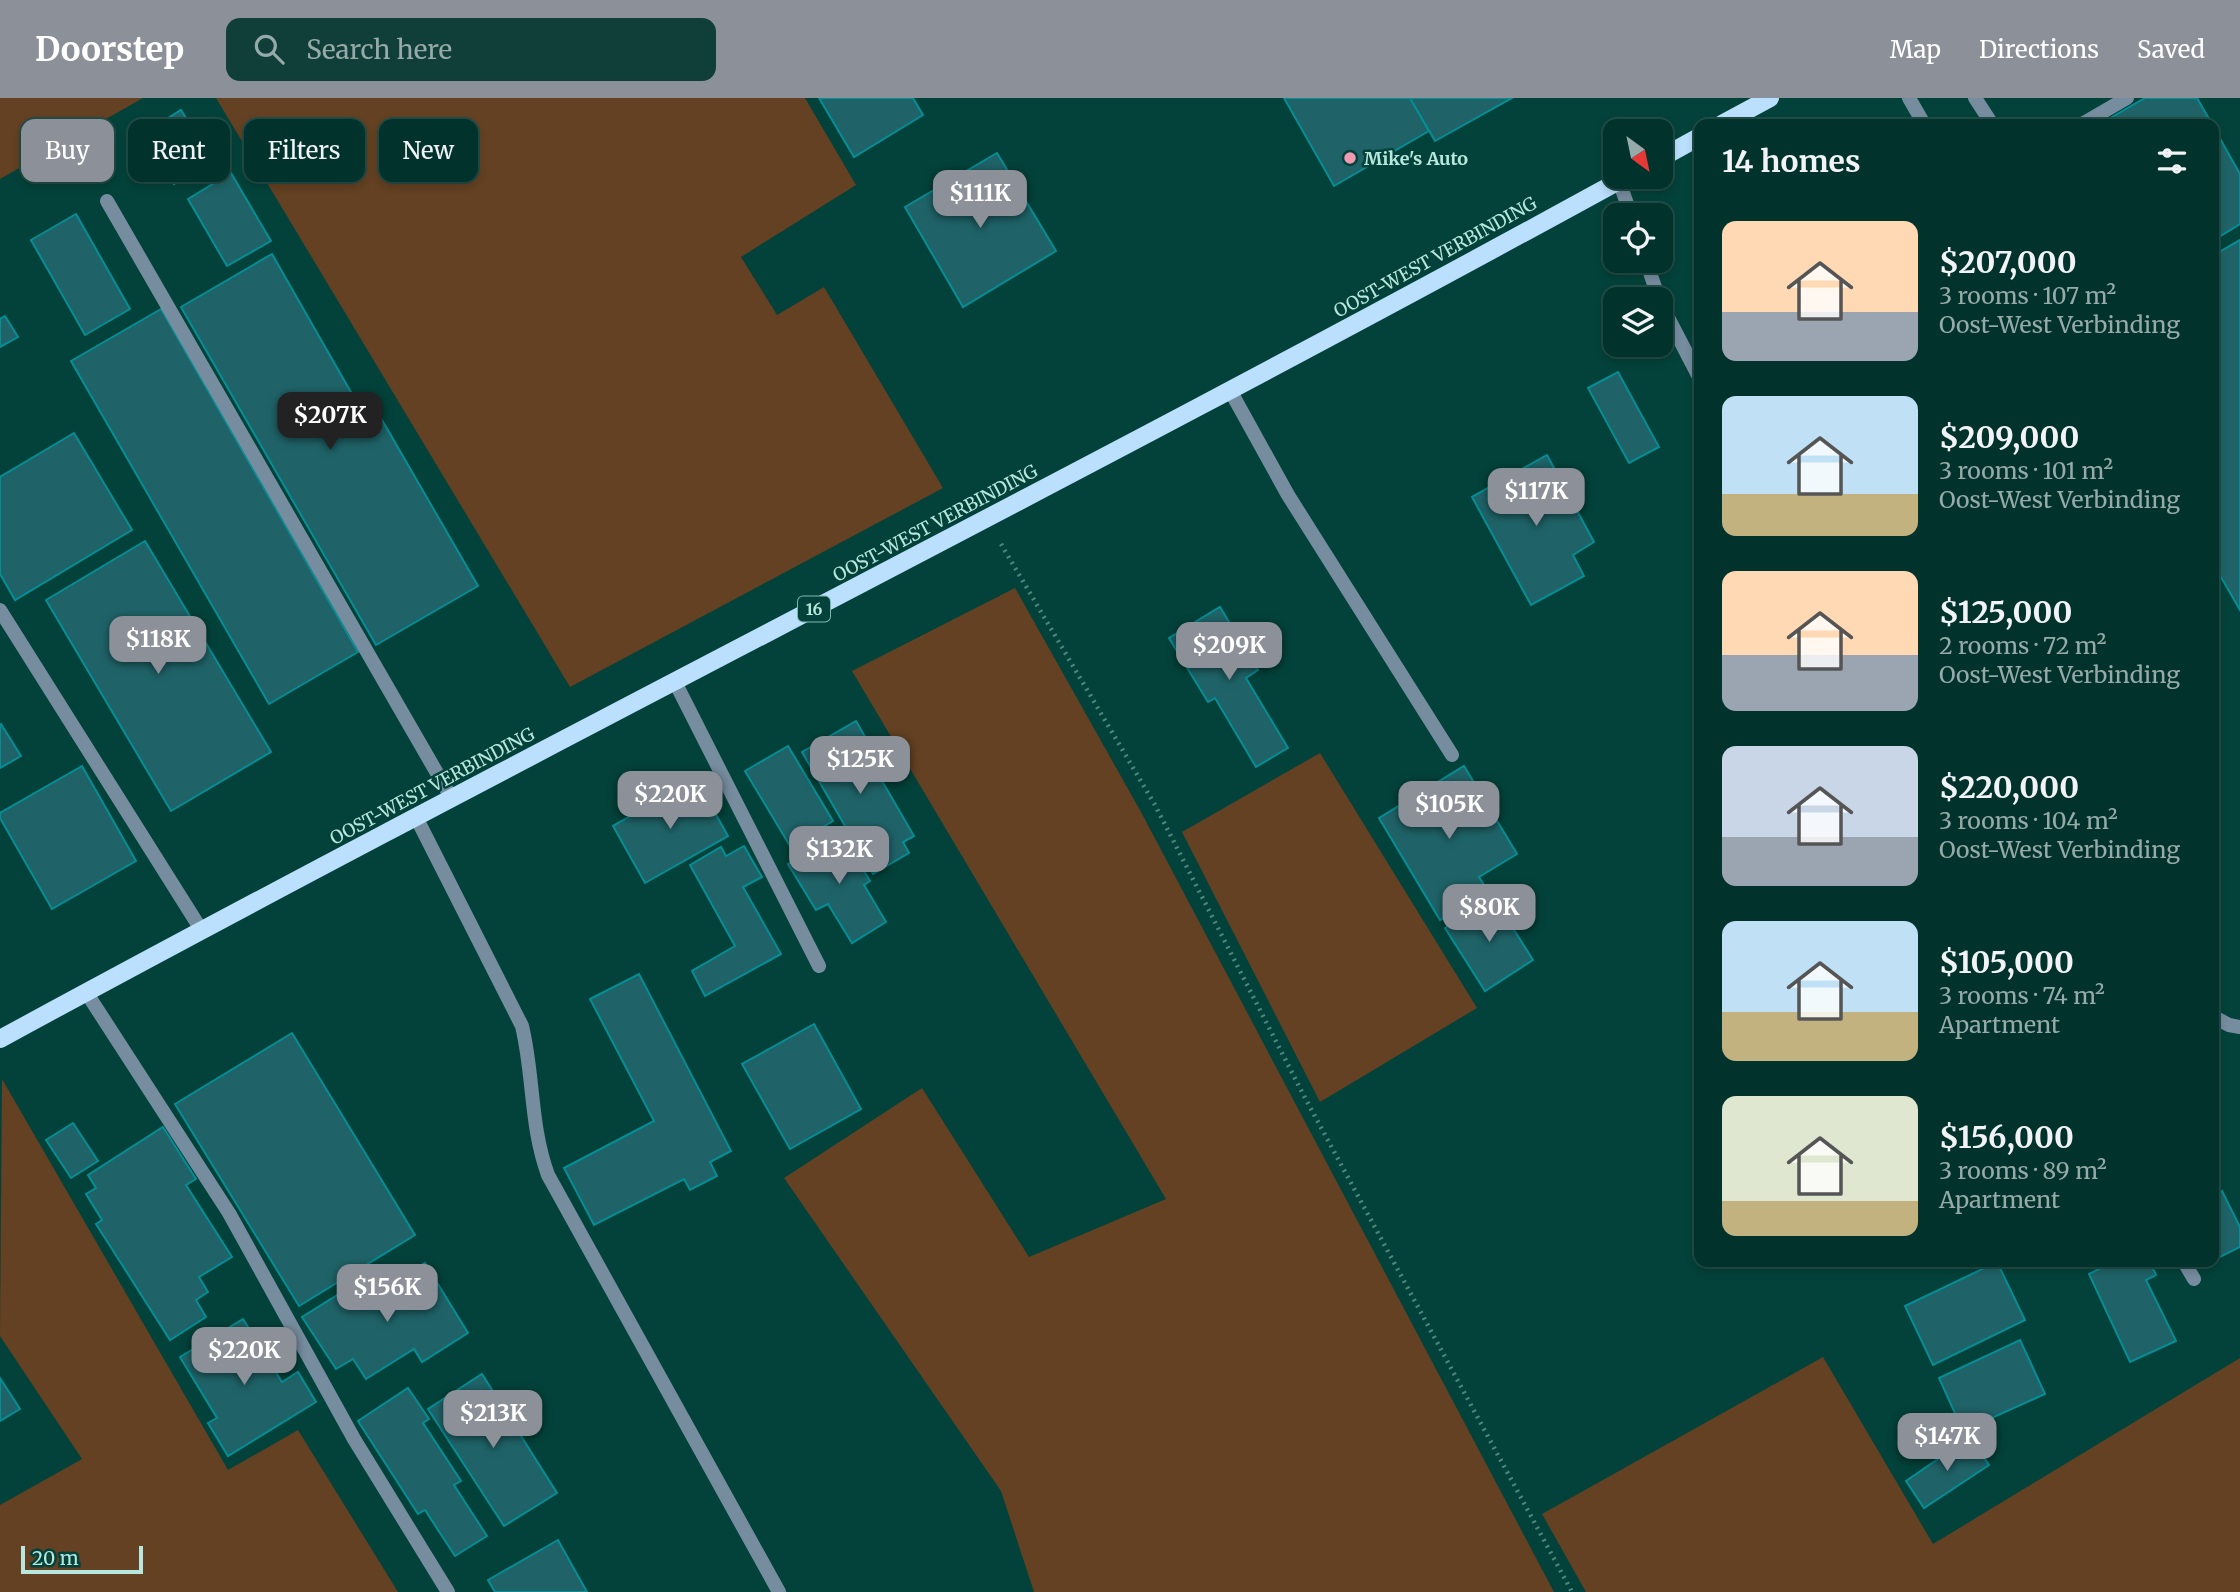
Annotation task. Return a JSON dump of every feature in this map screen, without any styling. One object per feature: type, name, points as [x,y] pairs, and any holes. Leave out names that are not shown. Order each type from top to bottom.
[{"type":"main road","points":[[1731,119],[1770,98]]},
{"type":"main road","points":[[1673,151],[1694,139]]},
{"type":"main road","name":"OOST-WEST VERBINDING","points":[[0,1039],[416,817],[1231,392],[1604,189]]},
{"type":"lane","points":[[1909,98],[1921,119]]},
{"type":"lane","points":[[1975,98],[1989,119]]},
{"type":"lane","points":[[2091,119],[2127,98]]},
{"type":"lane","points":[[107,201],[452,799]]},
{"type":"lane","points":[[1673,326],[1694,367]]},
{"type":"lane","points":[[1231,392],[1288,495],[1452,755]]},
{"type":"lane","points":[[0,610],[202,931]]},
{"type":"lane","points":[[675,682],[819,965]]},
{"type":"lane","points":[[416,817],[522,1026],[528,1054],[534,1128],[548,1175],[779,1592]]},
{"type":"lane","points":[[86,992],[229,1213],[354,1439],[448,1592]]},
{"type":"lane","points":[[2219,1020],[2240,1027]]},
{"type":"lane","points":[[2188,1267],[2194,1279]]},
{"type":"path","points":[[987,519],[1156,805],[1304,1096],[1572,1592]]},
{"type":"shaded area","points":[[0,98],[143,98],[106,119],[21,119],[21,167],[0,179]]},
{"type":"shaded area","points":[[216,98],[805,98],[856,185],[741,257],[777,315],[824,287],[943,488],[570,687],[266,182],[365,182],[365,119],[244,119],[244,145]]},
{"type":"shaded area","points":[[1015,588],[1141,812],[1554,1592],[1034,1592],[1001,1491],[784,1178],[922,1088],[1029,1257],[1166,1199],[852,671]]},
{"type":"shaded area","points":[[1320,753],[1477,1008],[1320,1102],[1182,832]]},
{"type":"shaded area","points":[[2,1079],[228,1470],[298,1430],[398,1592],[0,1592],[0,1505],[82,1459],[0,1336]]},
{"type":"shaded area","points":[[1823,1357],[1933,1544],[2240,1358],[2240,1592],[1586,1592],[1542,1514]]},
{"type":"building","points":[[819,98],[913,98],[923,115],[854,157]]},
{"type":"building","name":"Mike's Auto","points":[[1284,98],[1410,98],[1429,131],[1334,186]]},
{"type":"building","points":[[1410,98],[1512,98],[1435,141]]},
{"type":"building","points":[[2145,98],[2197,98],[2209,119],[2109,119]]},
{"type":"building","points":[[181,110],[187,119],[167,119]]},
{"type":"building","points":[[2219,137],[2240,174],[2240,224],[2219,237]]},
{"type":"building","points":[[997,153],[1056,251],[963,307],[905,207]]},
{"type":"building","points":[[230,174],[271,241],[227,266],[188,199],[216,182],[230,182]]},
{"type":"building","points":[[76,214],[130,309],[85,335],[31,240]]},
{"type":"building","points":[[2240,240],[2240,610],[2219,574],[2219,252]]},
{"type":"building","points":[[272,254],[356,401],[367,394],[478,586],[376,645],[181,307]]},
{"type":"building","points":[[161,309],[358,652],[269,704],[71,361]]},
{"type":"building","points":[[5,316],[18,337],[0,347],[0,319]]},
{"type":"building","points":[[1618,372],[1659,447],[1629,463],[1588,388]]},
{"type":"building","points":[[74,433],[132,530],[15,600],[0,574],[0,477]]},
{"type":"building","points":[[1547,455],[1594,542],[1573,555],[1584,576],[1531,605],[1472,497]]},
{"type":"building","points":[[145,541],[271,752],[171,811],[46,600]]},
{"type":"building","points":[[1220,607],[1258,670],[1246,678],[1288,748],[1256,767],[1215,698],[1208,702],[1169,638]]},
{"type":"building","points":[[856,721],[884,770],[878,774],[914,836],[903,842],[909,853],[873,874],[802,752]]},
{"type":"building","points":[[0,725],[21,756],[0,768]]},
{"type":"building","points":[[788,746],[833,821],[790,846],[745,771]]},
{"type":"building","points":[[82,766],[136,861],[52,909],[0,818],[0,813]]},
{"type":"building","points":[[1464,766],[1517,854],[1479,877],[1488,891],[1440,920],[1379,818]]},
{"type":"building","points":[[696,779],[728,836],[645,883],[613,826]]},
{"type":"building","points":[[840,832],[870,881],[864,885],[886,922],[852,943],[828,904],[816,910],[788,864]]},
{"type":"building","points":[[744,846],[762,877],[743,887],[781,954],[705,996],[692,971],[735,946],[690,865],[721,847],[726,856]]},
{"type":"building","points":[[1494,898],[1533,960],[1485,991],[1445,928]]},
{"type":"building","points":[[639,974],[731,1151],[710,1162],[717,1176],[690,1190],[684,1179],[594,1225],[564,1168],[654,1121],[590,999]]},
{"type":"building","points":[[814,1024],[861,1109],[790,1149],[742,1064]]},
{"type":"building","points":[[292,1033],[415,1235],[299,1306],[175,1104]]},
{"type":"building","points":[[73,1123],[98,1161],[71,1178],[46,1140]]},
{"type":"building","points":[[163,1127],[196,1179],[186,1185],[232,1257],[199,1277],[208,1292],[196,1300],[206,1317],[170,1340],[96,1224],[102,1220],[86,1194],[96,1188],[88,1175]]},
{"type":"building","points":[[2222,1191],[2240,1227],[2240,1247],[2219,1258],[2219,1193]]},
{"type":"building","points":[[425,1263],[468,1333],[422,1362],[414,1349],[366,1379],[353,1359],[336,1369],[302,1317],[347,1289],[357,1305]]},
{"type":"building","points":[[1987,1267],[1999,1267],[2025,1320],[1933,1365],[1905,1306]]},
{"type":"building","points":[[2152,1267],[2156,1275],[2146,1280],[2176,1341],[2130,1362],[2089,1274],[2101,1268]]},
{"type":"building","points":[[243,1319],[282,1382],[298,1372],[316,1402],[228,1456],[208,1423],[217,1418],[180,1357]]},
{"type":"building","points":[[2020,1340],[2045,1394],[1963,1431],[1939,1378]]},
{"type":"building","points":[[482,1374],[557,1493],[504,1526],[428,1409]]},
{"type":"building","points":[[0,1378],[20,1409],[0,1421]]},
{"type":"building","points":[[408,1388],[429,1419],[423,1423],[461,1481],[454,1485],[487,1536],[455,1556],[425,1510],[418,1514],[358,1421]]},
{"type":"building","points":[[1970,1437],[1989,1465],[1924,1508],[1906,1481]]},
{"type":"building","points":[[558,1540],[587,1592],[495,1592],[488,1580]]},
{"type":"place","name":"Mike's Auto","points":[[1350,158]]}]
